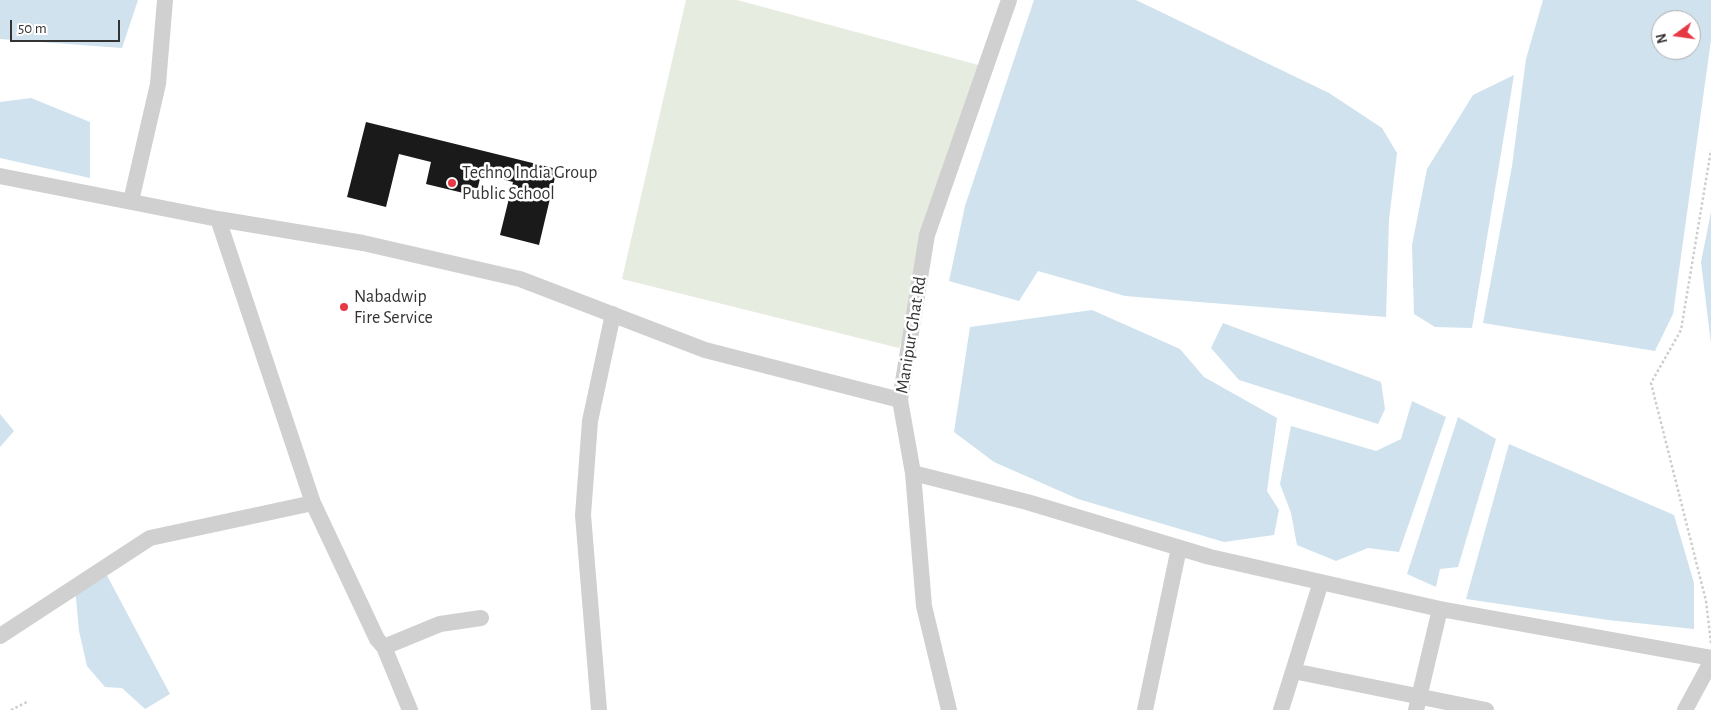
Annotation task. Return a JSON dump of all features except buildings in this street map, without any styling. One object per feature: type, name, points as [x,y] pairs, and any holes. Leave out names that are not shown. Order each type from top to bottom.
[{"type":"street","points":[[131,201],[158,84],[165,0]]},
{"type":"street","name":"Manipur Ghat Rd","points":[[949,710],[924,606],[913,473],[900,400],[927,235],[1009,0]]},
{"type":"street","points":[[0,176],[218,219],[363,243],[520,279],[704,350],[900,400]]},
{"type":"street","points":[[218,219],[312,503],[377,639],[384,647],[410,710]]},
{"type":"street","points":[[599,710],[584,516],[590,421],[613,314]]},
{"type":"street","points":[[913,473],[1027,502],[1210,557],[1440,609],[1711,660],[1685,710]]},
{"type":"street","points":[[0,636],[150,538],[312,503]]},
{"type":"street","points":[[1145,710],[1179,548]]},
{"type":"street","points":[[1281,710],[1321,582]]},
{"type":"street","points":[[1418,704],[1440,609]]},
{"type":"street","points":[[384,647],[440,624],[481,618]]},
{"type":"street","points":[[1293,671],[1418,704],[1486,710]]},
{"type":"path","points":[[1711,150],[1682,330],[1651,383],[1706,601],[1711,644]]},
{"type":"path","points":[[11,710],[27,702]]},
{"type":"shaded area","points":[[686,0],[737,0],[986,67],[927,235],[915,311],[899,348],[622,279]]},
{"type":"water","points":[[0,0],[138,0],[122,48],[0,39]]},
{"type":"water","points":[[1034,0],[1136,0],[1329,93],[1382,128],[1397,153],[1389,220],[1386,317],[1125,296],[1038,271],[1019,301],[949,281],[965,206]]},
{"type":"water","points":[[1543,0],[1711,0],[1711,40],[1673,314],[1655,351],[1483,323],[1512,166],[1526,59]]},
{"type":"water","points":[[1514,75],[1472,328],[1435,327],[1414,314],[1412,245],[1427,169],[1473,95]]},
{"type":"water","points":[[31,98],[90,122],[90,178],[0,158],[0,102]]},
{"type":"water","points":[[1711,212],[1711,344],[1701,262]]},
{"type":"water","points":[[1092,310],[1180,349],[1204,377],[1277,418],[1267,491],[1279,510],[1274,535],[1224,542],[1078,499],[994,462],[954,432],[970,327]]},
{"type":"water","points":[[1223,323],[1381,382],[1385,409],[1378,424],[1239,380],[1211,348]]},
{"type":"water","points":[[1412,401],[1446,417],[1399,552],[1368,548],[1336,561],[1297,545],[1291,513],[1280,484],[1291,426],[1376,451],[1401,439]]},
{"type":"water","points":[[0,414],[14,431],[0,447]]},
{"type":"water","points":[[1458,417],[1496,439],[1458,567],[1440,569],[1436,587],[1407,574]]},
{"type":"water","points":[[1509,444],[1674,515],[1694,583],[1694,629],[1608,620],[1466,599]]},
{"type":"water","points":[[103,568],[170,694],[145,709],[122,688],[105,687],[87,666],[79,631],[75,587]]},
{"type":"place","name":"Techno India Group Public School","points":[[452,183]]},
{"type":"place","name":"Nabadwip Fire Service","points":[[344,307]]}]
